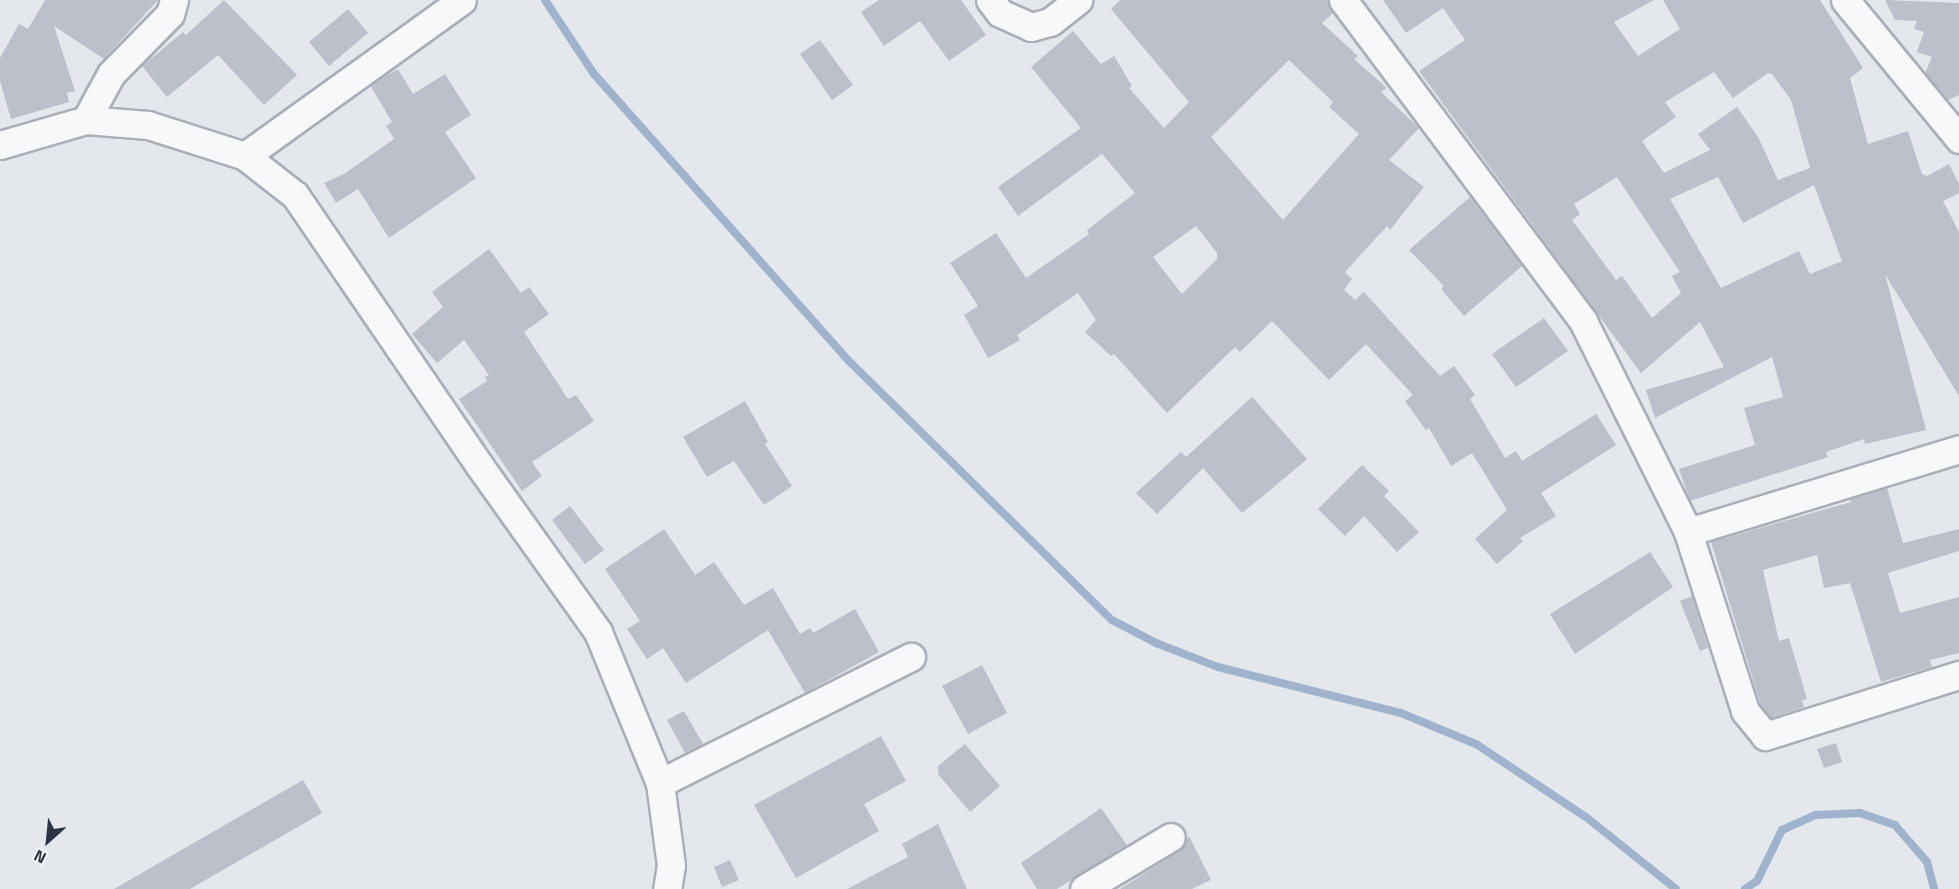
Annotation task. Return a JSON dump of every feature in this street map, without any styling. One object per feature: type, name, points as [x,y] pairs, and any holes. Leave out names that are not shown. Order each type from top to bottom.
[{"type":"street","points":[[86,120],[111,74],[170,14],[174,0]]},
{"type":"street","points":[[245,156],[462,0]]},
{"type":"street","points":[[990,0],[1000,13],[1031,27],[1050,22],[1078,0]]},
{"type":"street","points":[[1344,0],[1583,321],[1688,532],[1745,711],[1765,736],[1959,675]]},
{"type":"street","points":[[1845,0],[1959,139]]},
{"type":"street","points":[[0,145],[86,120],[148,125],[245,156],[296,195],[479,465],[598,632],[660,783],[671,865],[667,889]]},
{"type":"street","points":[[1688,532],[1959,449]]},
{"type":"street","points":[[660,783],[911,657]]},
{"type":"street","points":[[1084,889],[1171,837]]},
{"type":"building","points":[[45,0],[158,0],[104,59],[54,26],[75,91],[67,93],[69,102],[11,119],[0,81],[0,58],[19,24],[28,29]]},
{"type":"building","points":[[224,0],[297,75],[264,105],[218,55],[167,97],[142,66],[183,32],[186,35]]},
{"type":"building","points":[[879,0],[961,0],[986,35],[949,61],[920,21],[884,46],[861,12]]},
{"type":"building","points":[[1120,0],[1328,0],[1333,13],[1322,23],[1358,56],[1354,59],[1387,88],[1381,92],[1419,128],[1389,160],[1424,187],[1390,230],[1387,226],[1345,272],[1352,279],[1344,290],[1355,300],[1364,292],[1440,376],[1454,366],[1475,395],[1470,399],[1505,458],[1516,451],[1522,461],[1596,414],[1616,445],[1541,493],[1556,516],[1520,538],[1523,541],[1497,564],[1475,539],[1507,510],[1472,453],[1451,466],[1429,428],[1426,430],[1405,401],[1413,395],[1366,344],[1329,380],[1272,321],[1240,352],[1235,347],[1167,413],[1114,354],[1111,356],[1085,332],[1096,320],[1078,293],[1017,335],[1020,340],[988,358],[964,315],[978,306],[950,263],[996,233],[1026,278],[1089,234],[1087,230],[1135,193],[1102,154],[1018,216],[998,187],[1081,128],[1031,67],[1073,31],[1101,64],[1114,56],[1132,86],[1129,88],[1164,128],[1189,102],[1111,9]],"holes":[[[1289,60],[1333,102],[1329,107],[1359,134],[1283,220],[1211,137]],[[1196,226],[1217,253],[1217,259],[1182,294],[1153,257]]]},
{"type":"building","points":[[1383,0],[1654,0],[1614,22],[1638,56],[1680,29],[1663,0],[1820,0],[1863,68],[1850,78],[1868,144],[1908,131],[1922,174],[1927,176],[1949,164],[1959,184],[1959,193],[1943,201],[1959,232],[1959,396],[1885,274],[1926,430],[1865,444],[1864,439],[1826,452],[1828,457],[1690,501],[1679,469],[1755,445],[1744,408],[1783,397],[1772,357],[1655,418],[1646,390],[1724,367],[1700,322],[1641,373],[1419,71],[1465,40],[1443,8],[1406,33]],"holes":[[[1714,72],[1733,98],[1768,73],[1772,74],[1791,100],[1810,168],[1778,180],[1758,137],[1737,107],[1698,134],[1710,150],[1664,173],[1642,141],[1676,117],[1665,102]],[[1617,177],[1680,272],[1672,276],[1681,293],[1652,318],[1622,276],[1616,280],[1572,220],[1580,214],[1574,204]],[[1718,177],[1743,223],[1814,185],[1842,261],[1810,274],[1799,251],[1721,288],[1670,199]]]},
{"type":"building","points":[[1885,0],[1959,3],[1959,95],[1948,100],[1925,73],[1932,57],[1917,52],[1924,32],[1914,29],[1917,21],[1895,20]]},
{"type":"building","points":[[348,9],[368,33],[329,66],[309,42]]},
{"type":"building","points":[[820,40],[853,85],[832,100],[800,54]]},
{"type":"building","points":[[398,69],[413,94],[445,74],[471,115],[445,132],[476,178],[389,238],[358,189],[336,203],[324,183],[344,174],[394,139],[386,126],[392,122],[370,85]]},
{"type":"building","points":[[1470,197],[1522,266],[1464,316],[1441,289],[1444,286],[1409,250]]},
{"type":"building","points":[[489,249],[521,293],[529,287],[549,314],[524,332],[568,399],[576,395],[594,421],[532,462],[542,476],[522,491],[459,399],[487,381],[485,377],[489,375],[464,340],[437,363],[412,334],[443,307],[432,292]]},
{"type":"building","points":[[1544,318],[1568,351],[1516,387],[1492,354]]},
{"type":"building","points":[[1252,397],[1307,459],[1242,513],[1203,468],[1157,514],[1136,493],[1181,452],[1186,457]]},
{"type":"building","points":[[745,401],[768,442],[765,444],[792,486],[764,505],[734,461],[707,477],[683,437]]},
{"type":"building","points":[[1362,465],[1389,491],[1384,496],[1419,532],[1397,552],[1364,516],[1345,536],[1318,509]]},
{"type":"building","points":[[1887,488],[1903,543],[1959,529],[1959,551],[1888,573],[1900,613],[1959,597],[1959,653],[1930,660],[1932,667],[1881,682],[1850,583],[1824,588],[1817,555],[1763,570],[1779,641],[1789,638],[1807,699],[1802,700],[1804,707],[1771,718],[1761,706],[1711,542],[1851,502],[1850,499]]},
{"type":"building","points":[[570,506],[604,550],[585,564],[552,520]]},
{"type":"building","points":[[664,529],[695,575],[714,562],[744,605],[773,588],[800,634],[810,628],[813,633],[855,609],[879,652],[805,693],[768,630],[686,683],[663,648],[647,659],[627,629],[640,621],[605,569]]},
{"type":"building","points":[[1650,552],[1673,587],[1575,654],[1550,614]]},
{"type":"building","points":[[1692,596],[1708,648],[1700,651],[1680,601]]},
{"type":"building","points":[[982,665],[1007,713],[968,734],[942,686]]},
{"type":"building","points":[[684,711],[703,744],[685,753],[667,720]]},
{"type":"building","points":[[881,736],[906,781],[864,804],[879,831],[796,878],[754,805]]},
{"type":"building","points":[[1836,743],[1842,762],[1824,768],[1817,749]]},
{"type":"building","points":[[965,744],[1000,786],[970,812],[938,774],[938,766]]},
{"type":"building","points":[[303,780],[322,813],[190,889],[114,889]]},
{"type":"building","points":[[1101,808],[1127,845],[1057,889],[1037,889],[1021,863]]},
{"type":"building","points":[[938,824],[967,889],[847,889],[908,857],[902,844]]},
{"type":"building","points":[[1189,836],[1211,880],[1192,889],[1120,889],[1179,851]]},
{"type":"building","points":[[730,860],[739,880],[722,887],[714,867]]},
{"type":"waterway","points":[[545,0],[594,74],[848,360],[1112,620],[1156,643],[1218,667],[1401,713],[1476,744],[1586,817],[1676,889]]},
{"type":"waterway","points":[[1745,889],[1757,881],[1782,830],[1816,815],[1860,813],[1895,825],[1927,862],[1934,889]]}]
